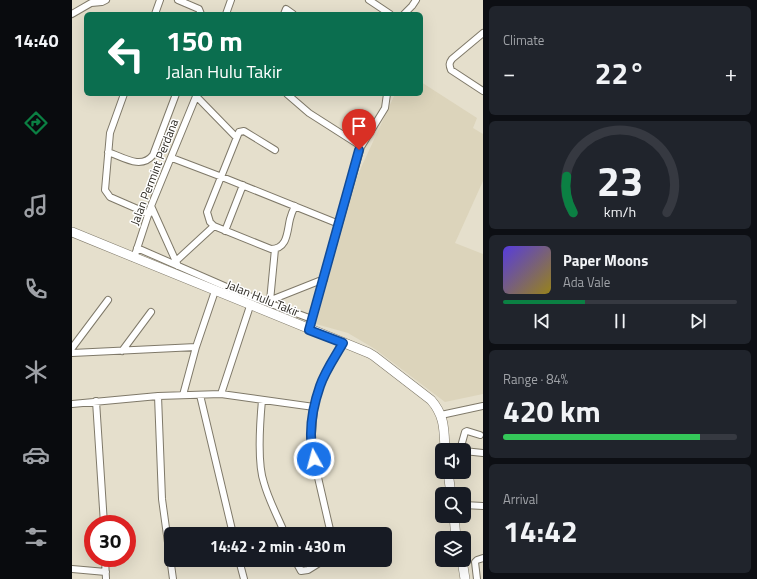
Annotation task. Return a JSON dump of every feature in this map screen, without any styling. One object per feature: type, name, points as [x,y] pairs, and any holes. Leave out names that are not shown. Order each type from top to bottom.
[{"type":"street","points":[[72,13],[91,3],[106,0]]},
{"type":"street","points":[[156,12],[160,0]]},
{"type":"street","points":[[178,0],[186,1],[199,9],[200,12]]},
{"type":"street","points":[[223,0],[231,2],[227,12]]},
{"type":"street","points":[[369,0],[387,12]]},
{"type":"street","points":[[406,12],[416,0]]},
{"type":"street","points":[[483,33],[452,59],[449,66],[451,70],[483,91]]},
{"type":"street","points":[[123,96],[112,124],[105,190],[110,198],[149,214]]},
{"type":"street","points":[[108,152],[139,162],[149,160],[153,154],[175,96]]},
{"type":"street","name":"Jalan Permint Perdana","points":[[134,258],[151,206],[172,158],[196,96]]},
{"type":"street","points":[[197,96],[236,137]]},
{"type":"street","points":[[289,96],[309,113],[356,142],[361,148]]},
{"type":"street","points":[[309,330],[361,148],[385,108],[387,96]]},
{"type":"street","points":[[275,150],[244,131],[239,132],[208,212],[208,218],[214,226],[271,249],[275,249],[286,241],[295,206]]},
{"type":"street","points":[[172,158],[339,224]]},
{"type":"street","points":[[225,231],[243,185]]},
{"type":"street","points":[[151,206],[177,264]]},
{"type":"street","points":[[177,264],[214,226]]},
{"type":"street","name":"Jalan Hulu Takir","points":[[72,232],[374,356],[431,400],[441,415],[447,443]]},
{"type":"street","points":[[137,248],[312,319]]},
{"type":"street","points":[[268,302],[275,249]]},
{"type":"street","points":[[268,302],[324,280]]},
{"type":"street","points":[[183,395],[196,347],[215,291]]},
{"type":"street","points":[[72,348],[108,300]]},
{"type":"street","points":[[221,394],[250,306]]},
{"type":"street","points":[[122,350],[151,312]]},
{"type":"street","points":[[329,527],[311,447],[314,407],[320,386],[331,362],[343,343]]},
{"type":"street","points":[[72,353],[196,347]]},
{"type":"street","points":[[200,394],[231,527]]},
{"type":"street","points":[[72,404],[158,396],[221,394],[314,407]]},
{"type":"street","points":[[158,396],[162,499],[173,579]]},
{"type":"street","points":[[262,400],[260,433],[262,474],[271,502],[282,527]]},
{"type":"street","points":[[96,402],[103,515]]},
{"type":"street","points":[[441,415],[483,406]]},
{"type":"street","points":[[462,443],[465,432],[467,431],[480,435]]},
{"type":"street","points":[[471,452],[483,453]]},
{"type":"street","points":[[471,505],[483,506]]},
{"type":"street","points":[[477,579],[475,562],[483,558]]},
{"type":"street","points":[[106,567],[106,579]]},
{"type":"street","points":[[241,567],[244,579]]},
{"type":"street","points":[[299,567],[301,571],[305,571],[312,567]]},
{"type":"street","points":[[458,567],[459,579]]},
{"type":"street","points":[[463,567],[465,579]]},
{"type":"street","points":[[72,569],[106,572]]},
{"type":"shaded area","points":[[423,83],[477,118],[473,128],[483,134],[483,181],[455,243],[483,254],[483,394],[445,402],[375,349],[348,333],[316,324],[354,183],[394,96],[423,96]]},
{"type":"route","points":[[314,459],[311,447],[314,407],[324,376],[343,343],[309,330],[359,150]]}]
